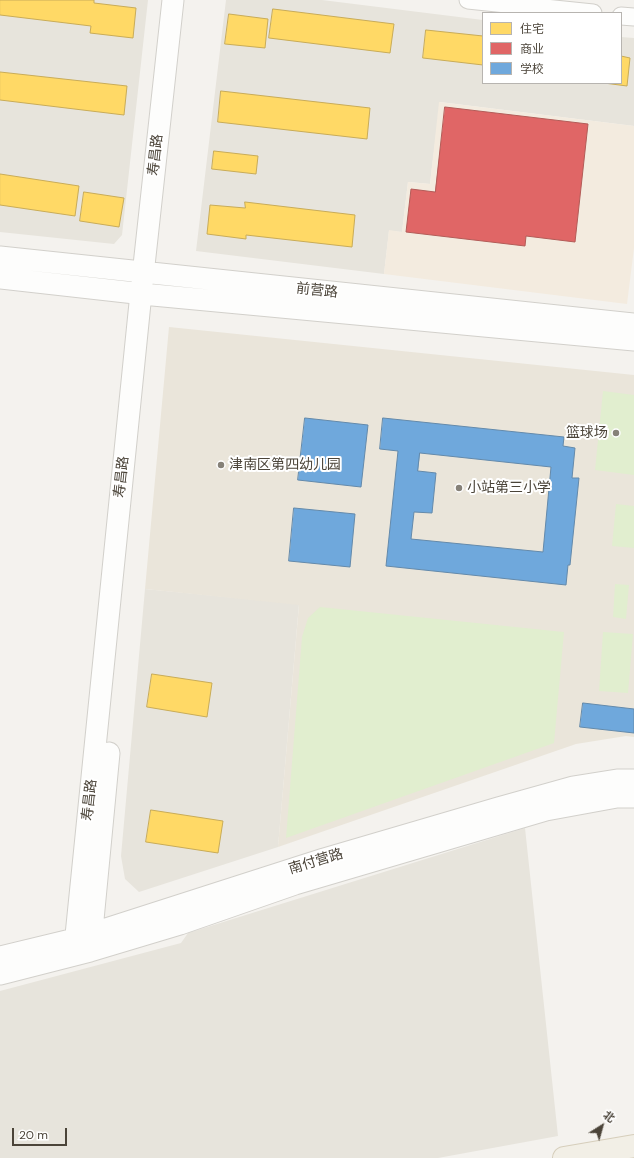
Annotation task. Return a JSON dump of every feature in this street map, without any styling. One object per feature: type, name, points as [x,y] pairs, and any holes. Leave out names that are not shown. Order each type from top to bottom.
[{"type":"main road","points":[[564,1158],[634,1146]]},
{"type":"main road","points":[[629,1158],[634,1157]]},
{"type":"street","name":"寿昌路","points":[[154,234],[172,0]]},
{"type":"street","name":"寿昌路","points":[[83,945],[147,294],[146,272],[154,234],[185,0]]},
{"type":"street","points":[[468,0],[582,12]]},
{"type":"street","points":[[622,16],[634,17]]},
{"type":"street","points":[[111,269],[125,264],[136,255],[144,243],[154,234]]},
{"type":"street","name":"前营路","points":[[0,257],[634,324]]},
{"type":"street","points":[[108,290],[125,285],[146,272]]},
{"type":"street","name":"前营路","points":[[0,278],[147,294],[634,340]]},
{"type":"street","name":"南付营路","points":[[0,974],[324,859],[573,787],[617,780],[634,780]]},
{"type":"street","name":"南付营路","points":[[0,957],[83,945],[180,924],[295,884],[546,810],[617,797],[634,797]]},
{"type":"shaded area","points":[[0,0],[148,0],[122,235],[114,244],[0,232]]},
{"type":"shaded area","points":[[226,0],[322,0],[482,20],[482,84],[622,84],[622,37],[634,38],[634,126],[440,102],[430,184],[408,182],[402,232],[389,231],[384,274],[196,251]]},
{"type":"shaded area","points":[[439,102],[634,126],[634,248],[627,304],[384,274],[389,230],[402,232],[408,182],[430,184]]},
{"type":"shaded area","name":"小站第三小学","points":[[169,327],[634,375],[634,737],[626,736],[576,744],[278,847],[299,605],[145,589]]},
{"type":"shaded area","points":[[145,589],[299,604],[278,847],[139,892],[125,879],[121,856]]},
{"type":"shaded area","points":[[525,828],[558,1136],[438,1158],[0,1158],[0,991],[181,943],[188,933]]},
{"type":"green space","name":"篮球场","points":[[603,391],[634,395],[634,475],[595,470]]},
{"type":"green space","points":[[616,504],[634,506],[634,548],[612,546]]},
{"type":"green space","points":[[615,584],[629,585],[626,619],[613,617]]},
{"type":"green space","points":[[320,607],[564,632],[554,743],[286,838],[302,637],[308,618]]},
{"type":"green space","points":[[603,632],[633,634],[628,693],[599,691]]},
{"type":"building: 住宅","points":[[0,0],[94,0],[94,3],[136,8],[133,38],[90,33],[91,26],[0,15]]},
{"type":"building: 住宅","points":[[273,9],[394,24],[390,53],[269,38]]},
{"type":"building: 住宅","points":[[229,14],[268,19],[265,48],[225,44]]},
{"type":"building: 住宅","points":[[426,30],[482,36],[482,65],[423,58]]},
{"type":"building: 住宅","points":[[622,56],[630,58],[627,86],[612,84],[622,84]]},
{"type":"building: 住宅","points":[[0,72],[127,86],[124,115],[0,100]]},
{"type":"building: 住宅","points":[[221,91],[370,108],[367,139],[218,122]]},
{"type":"building: 住宅","points":[[214,151],[258,156],[256,174],[212,169]]},
{"type":"building: 住宅","points":[[0,174],[79,186],[75,216],[0,205]]},
{"type":"building: 住宅","points":[[84,192],[124,198],[119,227],[80,221]]},
{"type":"building: 住宅","points":[[245,202],[355,215],[352,247],[246,235],[246,239],[207,234],[210,205],[245,208]]},
{"type":"building: 住宅","points":[[152,674],[212,683],[207,717],[147,707]]},
{"type":"building: 住宅","points":[[151,810],[223,821],[218,853],[146,842]]},
{"type":"building: 商业","points":[[445,107],[588,124],[575,242],[526,236],[525,246],[406,232],[411,189],[435,192]]},
{"type":"building: 学校","points":[[305,418],[368,425],[361,487],[298,480]]},
{"type":"building: 学校","points":[[383,418],[564,437],[563,446],[575,448],[572,478],[579,478],[570,565],[568,565],[566,585],[386,566],[398,451],[380,449]],"holes":[[[420,453],[551,467],[543,552],[411,539],[414,512],[432,513],[436,473],[418,471]]]},
{"type":"building: 学校","points":[[294,508],[355,514],[350,567],[289,561]]},
{"type":"building: 学校","points":[[583,703],[634,709],[634,733],[580,727]]},
{"type":"place","name":"篮球场","points":[[616,433]]},
{"type":"place","name":"津南区第四幼儿园","points":[[221,465]]},
{"type":"place","name":"小站第三小学","points":[[459,488]]}]
